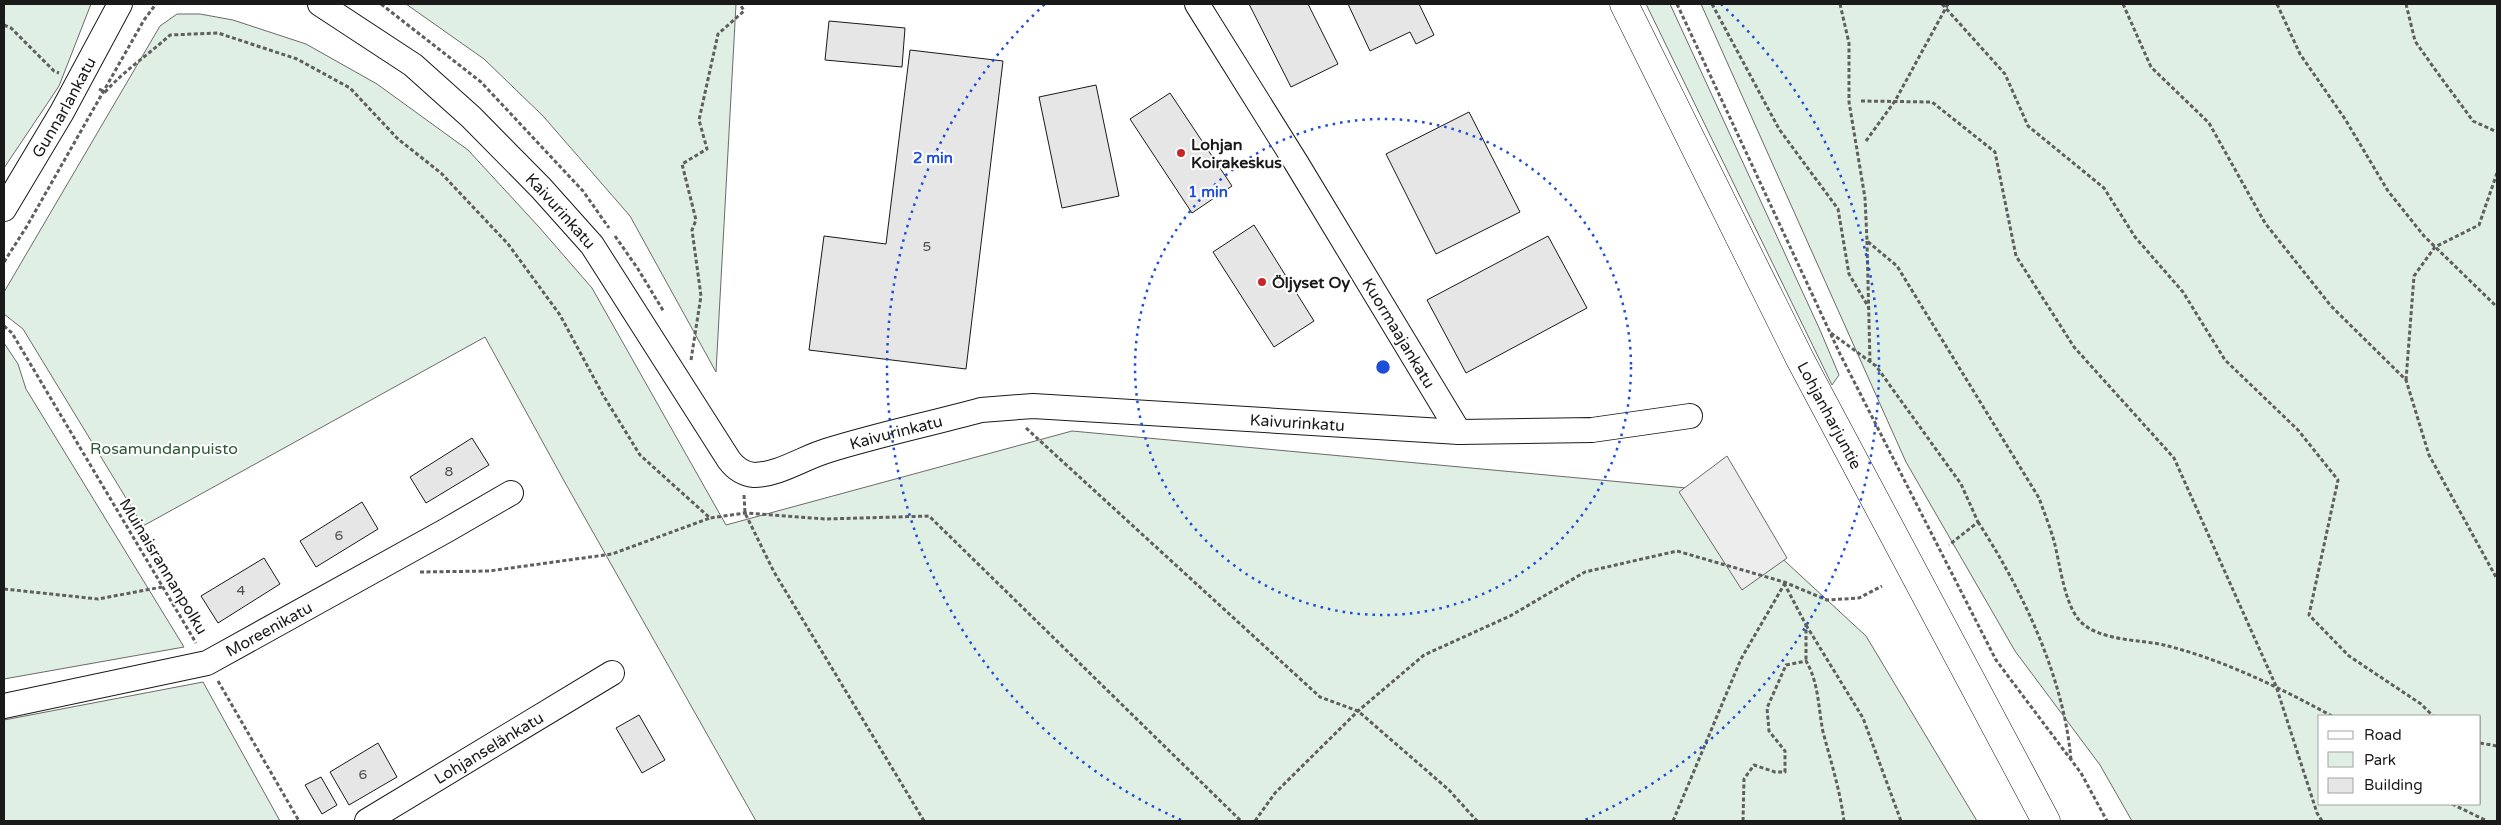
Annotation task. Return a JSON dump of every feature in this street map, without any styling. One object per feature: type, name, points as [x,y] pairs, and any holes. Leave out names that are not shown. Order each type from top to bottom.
[{"type":"highway","name":"Lohjanharjuntie","points":[[1624,4],[1800,358],[2046,821]]},
{"type":"street","name":"Gunnarlankatu","points":[[4,209],[79,81],[120,4]]},
{"type":"street","name":"Kaivurinkatu","points":[[320,4],[413,65],[471,117],[542,188],[592,245],[729,460],[735,468],[742,472],[753,475],[766,473],[825,451],[982,410],[1003,407],[1033,406],[1459,432],[1592,430],[1690,416]]},
{"type":"street","name":"Kuormaajankatu","points":[[1197,4],[1297,164],[1459,432]]},
{"type":"street","name":"Moreenikatu","points":[[4,706],[207,662],[447,530],[511,492]]},
{"type":"street","name":"Lohjanselänkatu","points":[[367,821],[612,673]]},
{"type":"path","points":[[4,262],[105,92],[144,20],[156,4]]},
{"type":"path","points":[[691,361],[701,296],[692,230],[696,220],[682,164],[707,148],[699,120],[718,34],[744,11],[740,4]]},
{"type":"path","points":[[1677,4],[1830,333],[1996,660],[2071,761],[2108,821]]},
{"type":"path","points":[[1712,4],[1779,129],[1838,209],[1849,274],[1869,308]]},
{"type":"path","points":[[1840,4],[1849,43],[1849,102],[1865,198],[1870,362]]},
{"type":"path","points":[[1942,4],[2005,74],[2028,126],[2104,188],[2135,237],[2183,292],[2225,360],[2298,430],[2338,480],[2309,616],[2349,656],[2421,704],[2432,715]]},
{"type":"path","points":[[1866,141],[1895,101],[1944,8],[1948,4]]},
{"type":"path","points":[[2123,4],[2151,67],[2208,123],[2265,223],[2331,306],[2406,380]]},
{"type":"path","points":[[2277,4],[2300,54],[2345,119],[2388,191],[2435,247],[2497,307]]},
{"type":"path","points":[[2406,4],[2415,40],[2434,68],[2473,121],[2497,132]]},
{"type":"path","points":[[4,25],[12,28],[54,71],[105,92]]},
{"type":"path","points":[[105,92],[125,70],[148,55],[170,35],[218,33],[297,59],[350,88],[398,139],[441,173],[508,244],[560,316],[603,395],[640,455],[710,518]]},
{"type":"path","points":[[1861,101],[1932,102],[1995,152],[2016,256],[2074,347],[2174,458],[2276,686],[2316,813],[2322,821]]},
{"type":"path","points":[[2497,173],[2479,225],[2435,247],[2414,276],[2406,380],[2429,455],[2497,580]]},
{"type":"path","points":[[1867,241],[1897,266],[2039,498],[2053,538],[2070,608],[2080,622],[2096,631],[2123,640],[2167,645],[2276,686],[2330,715]]},
{"type":"path","name":"Muinaisrannanpolku","points":[[4,326],[12,333],[299,821]]},
{"type":"path","points":[[1830,333],[1876,366],[1961,484],[1978,522],[1995,548],[2036,632],[2060,694],[2071,761]]},
{"type":"path","points":[[1876,366],[1959,485],[1976,522],[1949,545],[1978,522]]},
{"type":"path","points":[[1003,407],[1320,697],[1358,711],[1449,790],[1477,821]]},
{"type":"path","points":[[742,472],[745,513],[774,572],[924,821]]},
{"type":"path","points":[[411,572],[489,571],[612,554],[710,518],[745,513],[826,519],[929,516],[1241,821]]},
{"type":"path","points":[[1255,821],[1276,793],[1358,711],[1424,655],[1510,616],[1585,572],[1677,551],[1784,582],[1827,600],[1859,598],[1882,586]]},
{"type":"path","points":[[1784,582],[1806,625],[1862,718],[1901,821]]},
{"type":"path","points":[[1673,821],[1741,659],[1784,582]]},
{"type":"path","points":[[4,589],[98,599],[162,587]]},
{"type":"path","points":[[1806,625],[1806,662],[1814,675],[1823,731],[1841,792],[1844,821]]},
{"type":"path","points":[[1743,821],[1744,779],[1754,765],[1776,772],[1785,772],[1785,751],[1769,731],[1767,708],[1786,665],[1806,662]]},
{"type":"path","points":[[2481,743],[2497,746]]},
{"type":"path","points":[[2454,805],[2486,821]]},
{"type":"green space","points":[[4,4],[91,4],[59,86],[4,168]]},
{"type":"green space","points":[[406,4],[736,4],[716,372],[630,216],[543,116],[484,59]]},
{"type":"green space","points":[[1646,4],[1670,4],[1820,330],[1839,375],[1832,385]]},
{"type":"green space","points":[[1701,4],[2497,4],[2497,821],[2132,821],[2100,765],[2015,651],[1906,462]]},
{"type":"green space","name":"Rosamundanpuisto","points":[[177,14],[200,14],[233,20],[306,44],[377,84],[468,150],[592,288],[726,525],[1072,431],[1708,490],[1866,636],[1977,821],[756,821],[485,337],[143,526],[23,329],[4,314],[4,292],[160,26]]},
{"type":"green space","points":[[4,343],[18,364],[26,389],[184,647],[4,679]]},
{"type":"green space","points":[[203,682],[280,821],[4,821],[4,720]]},
{"type":"shaded area","points":[[1727,456],[1787,558],[1742,590],[1679,492]]},
{"type":"building","points":[[1249,4],[1308,4],[1338,64],[1291,87]]},
{"type":"building","points":[[1348,4],[1419,4],[1434,35],[1416,44],[1410,32],[1370,51]]},
{"type":"building","points":[[829,21],[905,28],[902,67],[825,60]]},
{"type":"building","points":[[910,50],[1003,61],[966,369],[809,350],[824,236],[886,244]]},
{"type":"building","points":[[1096,85],[1119,196],[1062,208],[1039,97]]},
{"type":"building","name":"Lohjan Koirakeskus","points":[[1170,93],[1232,186],[1192,213],[1130,119]]},
{"type":"building","points":[[1469,112],[1520,212],[1436,254],[1386,154]]},
{"type":"building","points":[[1254,225],[1314,321],[1274,347],[1213,252]]},
{"type":"building","points":[[1548,236],[1587,308],[1466,373],[1427,300]]},
{"type":"building","points":[[472,438],[489,465],[426,503],[410,477]]},
{"type":"building","points":[[362,502],[378,529],[316,567],[300,541]]},
{"type":"building","points":[[264,558],[280,584],[218,623],[201,596]]},
{"type":"building","points":[[639,715],[665,760],[642,773],[616,728]]},
{"type":"building","points":[[378,743],[397,777],[349,805],[330,772]]},
{"type":"building","points":[[321,777],[337,805],[322,814],[305,785]]},
{"type":"place","name":"Lohjan Koirakeskus","points":[[1181,153]]},
{"type":"place","name":"Öljyset Oy","points":[[1262,282]]}]
